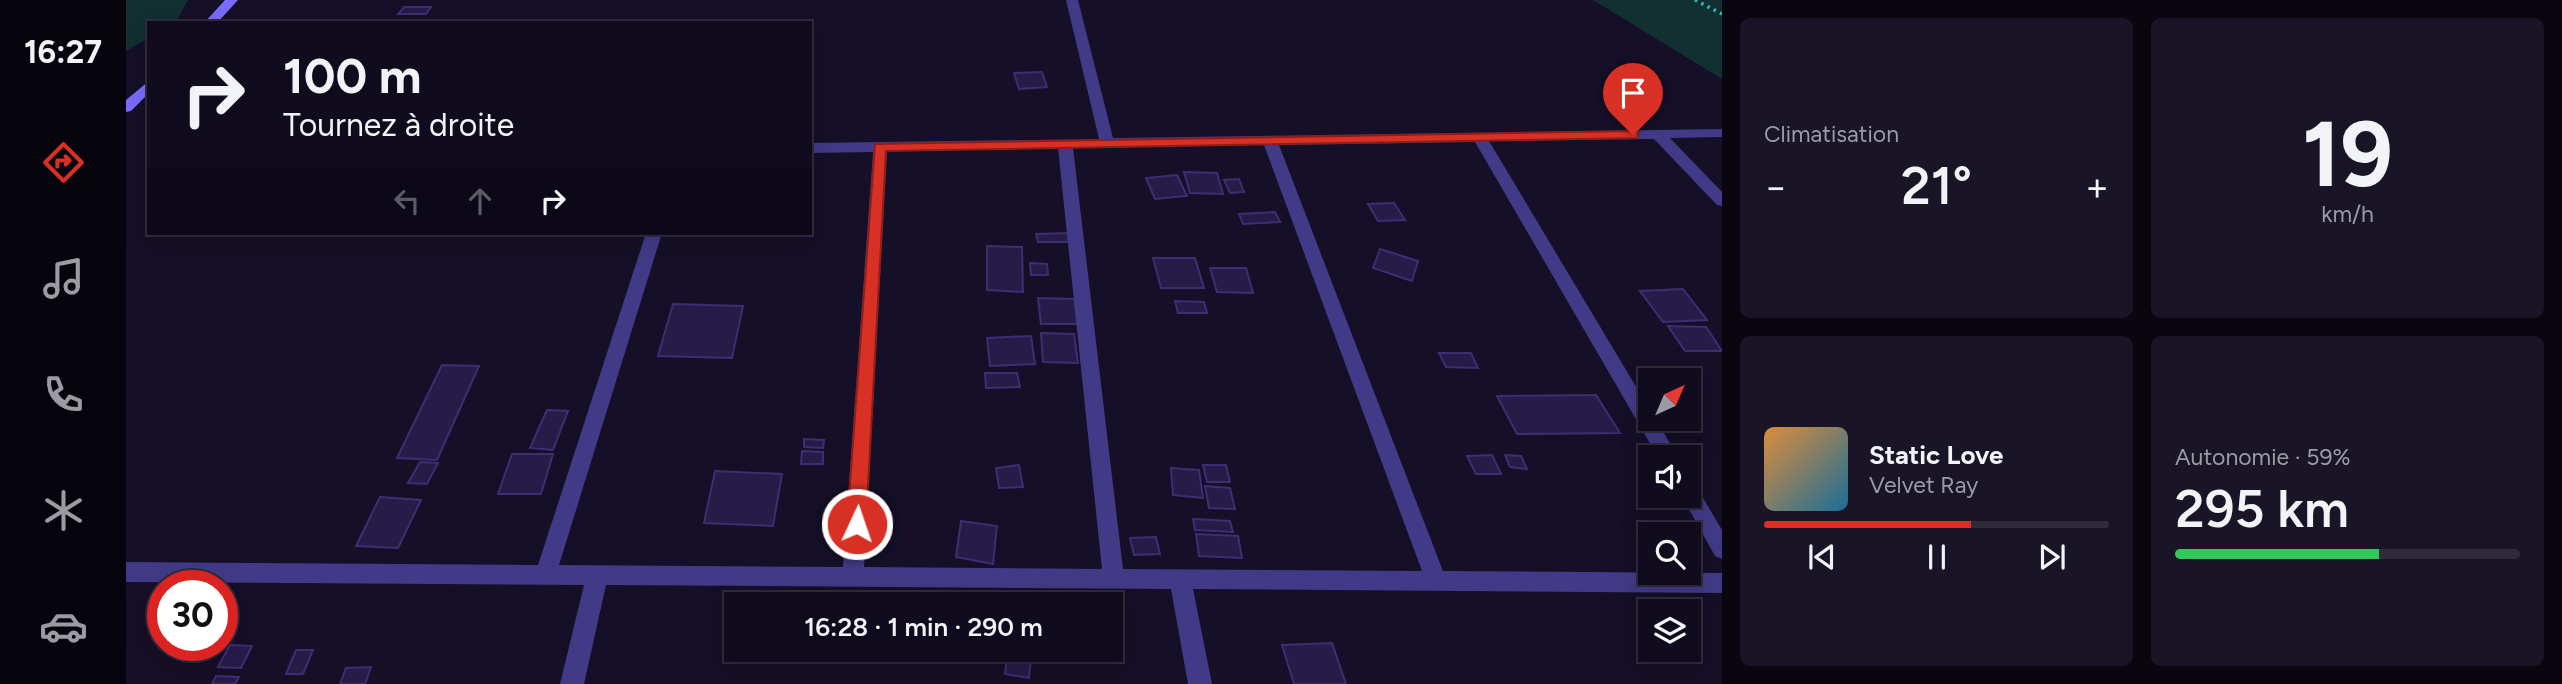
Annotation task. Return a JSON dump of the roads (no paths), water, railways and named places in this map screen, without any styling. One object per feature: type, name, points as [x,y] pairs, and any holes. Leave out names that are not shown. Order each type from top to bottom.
[{"type":"main road","points":[[212,21],[232,0]]},
{"type":"main road","points":[[126,108],[147,87]]},
{"type":"street","points":[[1072,0],[1107,144]]},
{"type":"street","points":[[812,148],[1722,133]]},
{"type":"street","points":[[1659,135],[1722,201]]},
{"type":"street","points":[[1480,138],[1661,445]]},
{"type":"street","points":[[1270,141],[1437,582]]},
{"type":"street","points":[[1065,144],[1114,579]]},
{"type":"street","points":[[853,577],[880,147]]},
{"type":"street","points":[[545,575],[653,235]]},
{"type":"street","points":[[1698,508],[1722,549]]},
{"type":"street","points":[[126,572],[1722,583]]},
{"type":"street","points":[[572,684],[597,576]]},
{"type":"street","points":[[1180,580],[1200,684]]}]
